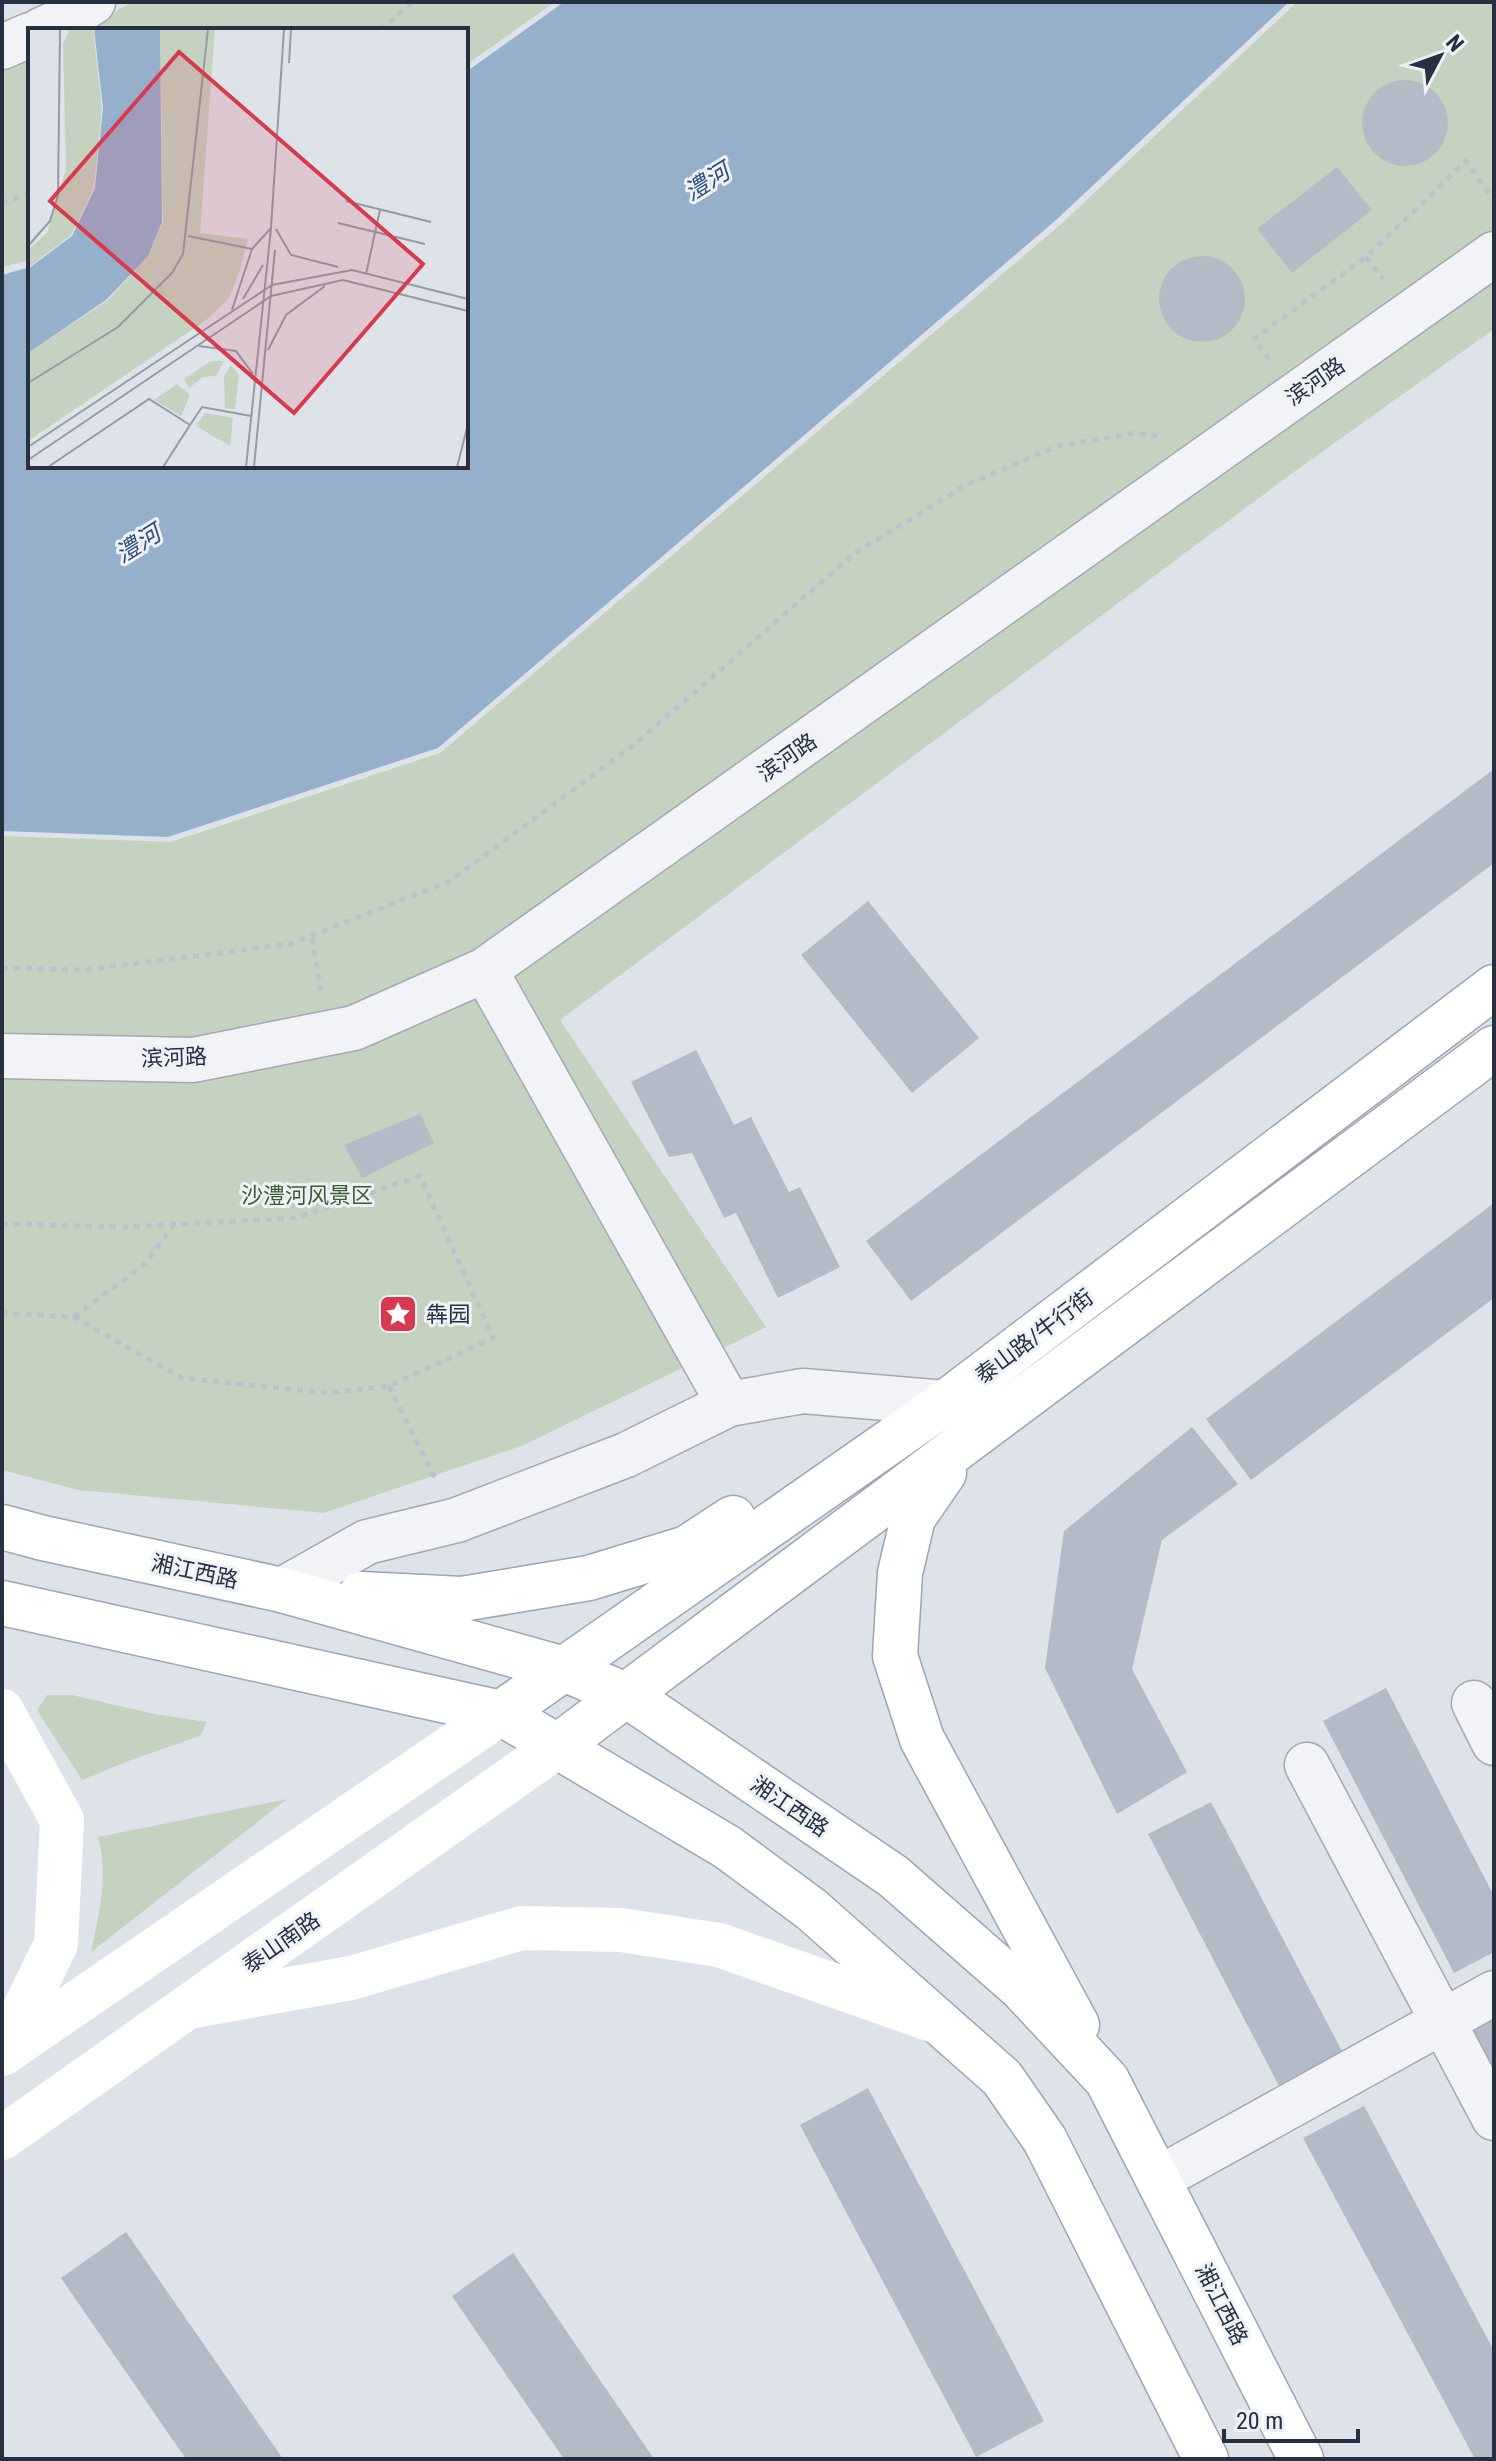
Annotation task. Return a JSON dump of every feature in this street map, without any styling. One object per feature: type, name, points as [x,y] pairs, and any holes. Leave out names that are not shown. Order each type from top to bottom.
[{"type":"main road","name":"泰山路/牛行街","points":[[501,1713],[945,1403],[1494,987]]},
{"type":"main road","name":"泰山路/牛行街","points":[[628,1696],[1494,1048]]},
{"type":"main road","points":[[282,1590],[462,1599],[589,1578],[687,1548],[853,1440],[945,1403]]},
{"type":"main road","points":[[966,1443],[913,1518],[900,1573],[895,1656],[922,1739],[1107,2080]]},
{"type":"main road","name":"湘江西路","points":[[2,1527],[282,1590],[564,1669],[628,1696],[893,1876],[1021,1988],[1107,2080],[1301,2459]]},
{"type":"main road","points":[[2,1603],[501,1713],[727,1847],[811,1909],[1002,2078],[1045,2140],[1206,2459]]},
{"type":"main road","name":"泰山南路","points":[[2,2138],[628,1696]]},
{"type":"main road","points":[[2,1711],[62,1820],[56,1944],[2,2054]]},
{"type":"main road","points":[[2,2054],[501,1713]]},
{"type":"main road","points":[[188,2007],[351,1978],[522,1928],[607,1930],[719,1945],[943,2024]]},
{"type":"street","points":[[45,28],[93,2]]},
{"type":"street","points":[[2,47],[28,36]]},
{"type":"street","name":"滨河路","points":[[2,1056],[193,1060],[354,1028],[485,970],[1494,254]]},
{"type":"street","points":[[485,970],[729,1404]]},
{"type":"street","points":[[282,1590],[367,1542],[457,1520],[626,1455],[729,1404],[803,1391],[945,1403]]},
{"type":"street","points":[[1474,1703],[1494,1743]]},
{"type":"street","points":[[1307,1765],[1494,2118]]},
{"type":"street","points":[[1158,2179],[1494,1993]]},
{"type":"path","points":[[382,28],[413,2]]},
{"type":"path","points":[[1295,395],[1254,339],[1366,257],[1466,161],[1494,201]]},
{"type":"path","points":[[2,203],[28,195]]},
{"type":"path","points":[[2,968],[83,970],[290,944],[450,881],[635,744],[855,553],[968,484],[1058,446],[1134,433],[1172,437],[1204,460]]},
{"type":"path","points":[[2,1224],[127,1227],[295,1218],[420,1176],[493,1338],[389,1386],[328,1393],[182,1378],[74,1317],[2,1313]]},
{"type":"path","points":[[74,1317],[145,1264],[174,1224]]},
{"type":"path","points":[[389,1386],[457,1520]]},
{"type":"green space","points":[[133,2],[555,2],[468,64],[468,28],[85,28]]},
{"type":"green space","name":"沙澧河风景区","points":[[1297,2],[1494,2],[1494,329],[1291,474],[560,1020],[766,1327],[524,1445],[324,1513],[79,1490],[2,1470],[2,836],[171,842],[440,753],[1060,225]]},
{"type":"green space","points":[[28,58],[28,260],[2,267],[2,70]]},
{"type":"green space","points":[[47,1695],[72,1695],[154,1714],[207,1722],[200,1736],[82,1780],[37,1710]]},
{"type":"green space","points":[[287,1799],[91,1952],[103,1881],[98,1837]]},
{"type":"water","name":"澧河","points":[[564,2],[1289,2],[1056,220],[438,748],[168,837],[2,831],[2,275],[28,268],[28,468],[468,468],[468,71]]},
{"type":"building","points":[[1405,80],[1429,87],[1441,99],[1448,123],[1441,147],[1429,159],[1405,166],[1381,159],[1369,147],[1362,123],[1369,99],[1381,87]]},
{"type":"building","points":[[1337,167],[1372,210],[1292,273],[1257,229]]},
{"type":"building","points":[[1202,256],[1226,263],[1238,275],[1245,299],[1238,323],[1226,335],[1202,342],[1178,335],[1166,323],[1159,299],[1166,275],[1178,263]]},
{"type":"building","points":[[1494,769],[1494,863],[911,1301],[866,1241]]},
{"type":"building","points":[[868,901],[979,1038],[912,1093],[801,955]]},
{"type":"building","points":[[696,1050],[734,1125],[751,1117],[789,1192],[800,1187],[840,1267],[778,1298],[736,1213],[724,1218],[692,1153],[669,1157],[631,1082]]},
{"type":"building","points":[[420,1114],[434,1143],[362,1178],[344,1145]]},
{"type":"building","points":[[1494,1203],[1494,1298],[1251,1480],[1206,1419]]},
{"type":"building","points":[[1192,1427],[1238,1484],[1162,1540],[1132,1669],[1187,1772],[1117,1814],[1045,1668],[1064,1531]]},
{"type":"building","points":[[1386,1688],[1494,1896],[1494,1952],[1454,1973],[1323,1721]]},
{"type":"building","points":[[1211,1802],[1343,2053],[1279,2086],[1148,1834]]},
{"type":"building","points":[[1494,2019],[1494,2082],[1468,2033]]},
{"type":"building","points":[[868,2088],[1044,2421],[976,2457],[800,2125]]},
{"type":"building","points":[[1364,2106],[1494,2351],[1494,2459],[1475,2459],[1303,2138]]},
{"type":"building","points":[[126,2232],[283,2459],[186,2459],[61,2278]]},
{"type":"building","points":[[513,2253],[654,2459],[564,2459],[452,2296]]},
{"type":"place","name":"犇园","points":[[398,1314]]}]
